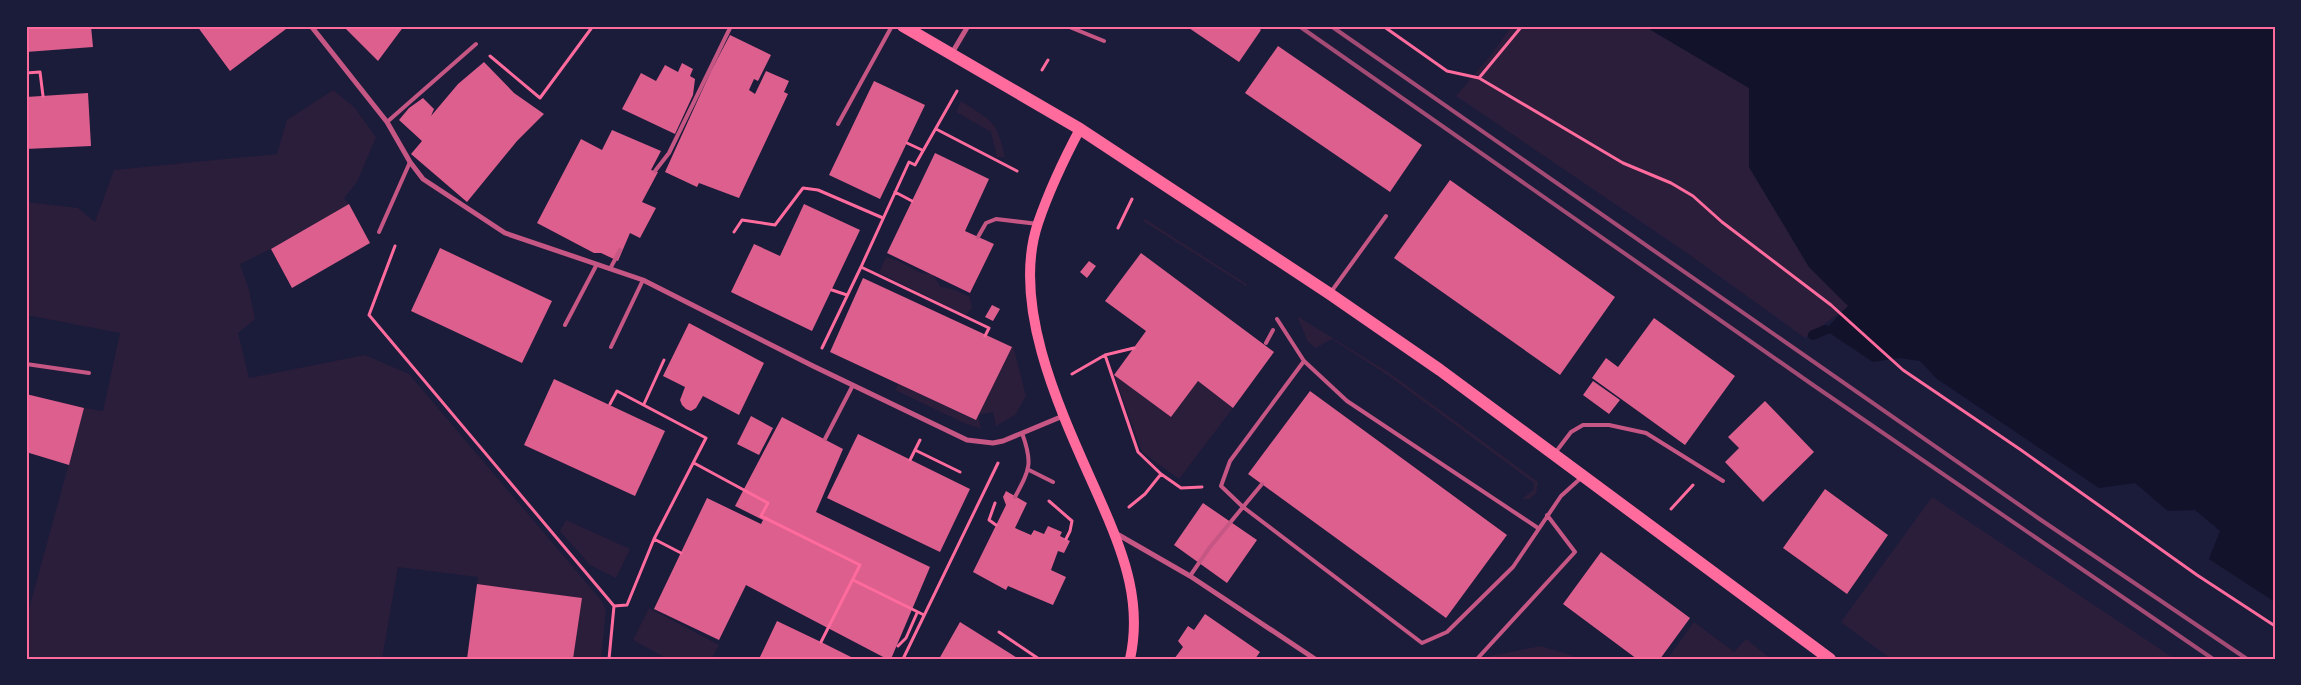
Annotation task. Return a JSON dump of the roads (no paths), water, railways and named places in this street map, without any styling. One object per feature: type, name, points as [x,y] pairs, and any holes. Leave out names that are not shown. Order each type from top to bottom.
[{"type":"main road","points":[[902,26],[1080,129],[1330,294],[1440,370],[1830,659]]},
{"type":"main road","points":[[1080,129],[1067,154],[1038,224],[1030,279],[1032,312],[1063,416],[1114,532],[1133,593],[1134,636],[1130,659]]},
{"type":"street","points":[[311,26],[387,122],[410,162],[423,179],[505,233],[643,280],[813,366],[972,441],[992,443],[1063,416]]},
{"type":"street","points":[[952,54],[968,26]]},
{"type":"street","points":[[1114,532],[1190,576],[1315,659]]},
{"type":"lane","points":[[655,171],[669,152],[731,26]]},
{"type":"lane","points":[[838,124],[892,26]]},
{"type":"lane","points":[[1067,26],[1104,41]]},
{"type":"lane","points":[[387,122],[476,44]]},
{"type":"lane","points":[[379,232],[410,162]]},
{"type":"lane","points":[[1330,294],[1386,216]]},
{"type":"lane","points":[[978,237],[986,223],[996,219],[1038,224]]},
{"type":"lane","points":[[610,269],[620,250]]},
{"type":"lane","points":[[565,324],[597,264]]},
{"type":"lane","points":[[611,347],[643,280]]},
{"type":"lane","points":[[1277,319],[1304,361],[1347,401],[1538,528]]},
{"type":"lane","points":[[1266,343],[1273,330]]},
{"type":"lane","points":[[1304,361],[1230,461],[1221,486],[1243,507],[1422,643],[1447,632],[1513,567],[1561,496],[1583,477]]},
{"type":"lane","points":[[26,364],[89,373]]},
{"type":"lane","points":[[825,439],[853,385]]},
{"type":"lane","points":[[1553,454],[1571,432],[1583,425],[1609,425],[1646,433],[1723,481]]},
{"type":"lane","points":[[1015,496],[1029,470],[1028,449],[1022,433]]},
{"type":"lane","points":[[1029,470],[1053,482]]},
{"type":"lane","points":[[1190,576],[1210,547],[1262,484]]},
{"type":"lane","points":[[1476,659],[1575,552],[1547,515]]},
{"type":"waterway","points":[[1813,335],[1825,330]]},
{"type":"railway","points":[[1299,26],[1813,385],[2213,659]]},
{"type":"railway","points":[[1331,26],[2041,520],[2247,659]]}]
